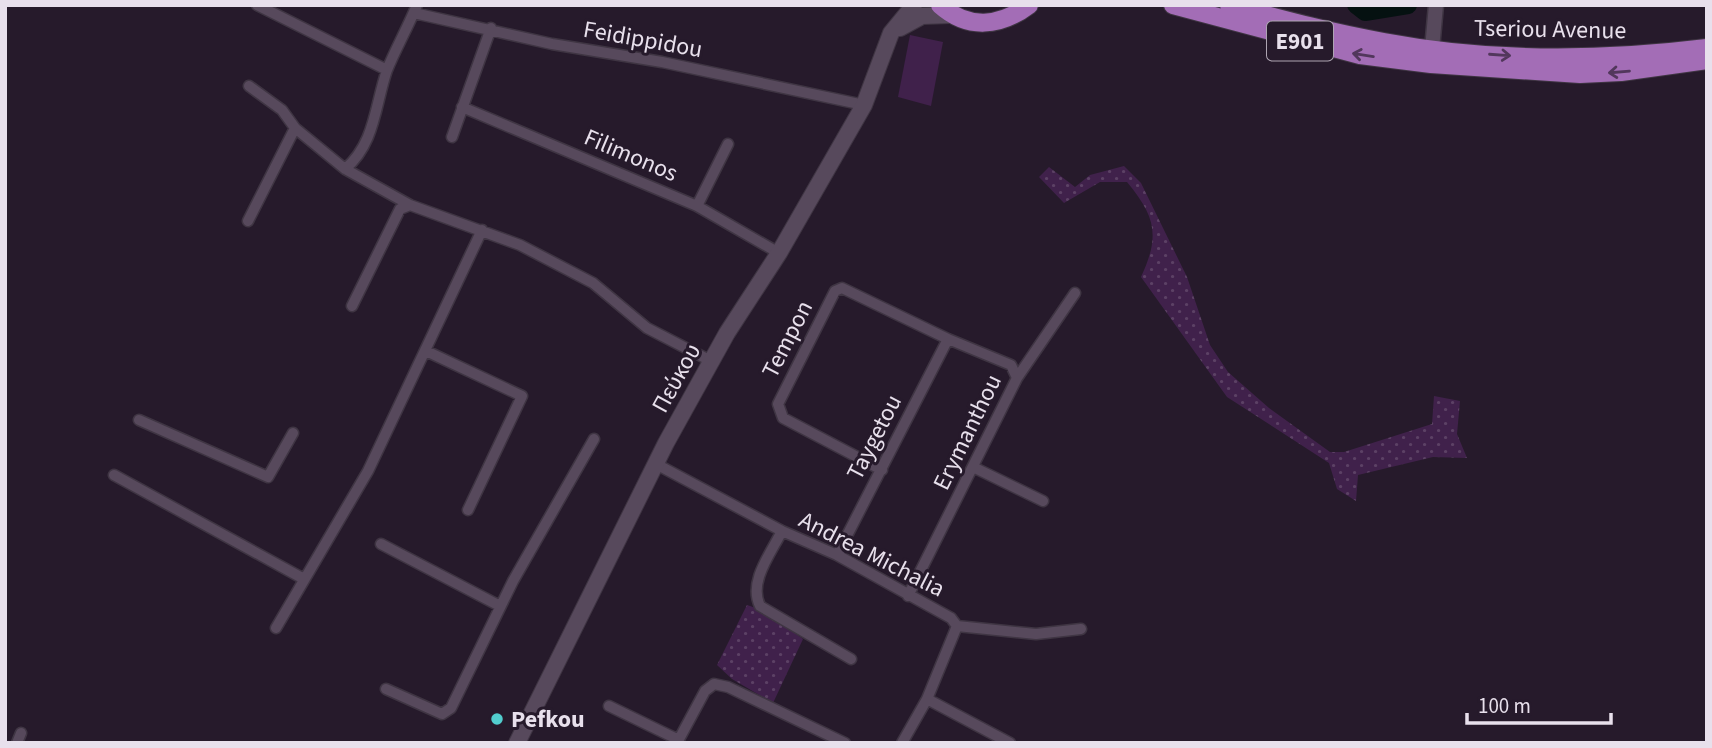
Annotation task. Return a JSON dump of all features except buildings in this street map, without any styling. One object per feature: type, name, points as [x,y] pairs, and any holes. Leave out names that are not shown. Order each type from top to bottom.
[{"type":"main road","name":"Πεύκου","points":[[517,743],[656,464],[711,361],[779,253],[864,105],[895,26],[914,5]]},
{"type":"main road","points":[[945,10],[971,23],[993,23],[1012,17],[1029,5]]},
{"type":"main road","name":"Tseriou Avenue","points":[[1172,5],[1348,52],[1432,56],[1584,57],[1707,48]]},
{"type":"main road","name":"Tseriou Avenue","points":[[1229,5],[1432,56],[1580,74],[1621,72],[1707,60]]},
{"type":"main road","name":"Πεύκου","points":[[887,43],[897,31],[916,18],[945,10]]},
{"type":"street","points":[[257,5],[387,70]]},
{"type":"street","points":[[1432,56],[1436,5]]},
{"type":"street","points":[[345,169],[355,162],[370,136],[387,70],[416,9]]},
{"type":"street","name":"Feidippidou","points":[[416,9],[552,44],[662,62],[864,105]]},
{"type":"street","points":[[452,137],[491,28]]},
{"type":"street","points":[[249,86],[282,110],[295,128],[345,169],[410,205],[520,244],[593,283],[647,328],[711,361]]},
{"type":"street","name":"Filimonos","points":[[462,107],[697,206],[779,253]]},
{"type":"street","points":[[248,221],[295,128]]},
{"type":"street","points":[[697,206],[728,144]]},
{"type":"street","points":[[352,306],[400,209],[410,205]]},
{"type":"street","points":[[276,628],[368,471],[482,230]]},
{"type":"street","name":"Tempon","points":[[881,470],[783,418],[778,404],[835,291],[842,288],[948,339],[1011,365],[1017,378]]},
{"type":"street","name":"Erymanthou","points":[[908,596],[1017,378],[1075,293]]},
{"type":"street","name":"Taygetou","points":[[836,555],[948,339]]},
{"type":"street","points":[[426,351],[522,396],[468,510]]},
{"type":"street","points":[[139,420],[268,477],[293,433]]},
{"type":"street","points":[[386,689],[442,714],[451,708],[500,606],[594,439]]},
{"type":"street","name":"Andrea Michalia","points":[[656,464],[782,531],[836,555],[951,618],[957,626],[1036,634],[1081,629]]},
{"type":"street","points":[[973,467],[1043,501]]},
{"type":"street","points":[[114,475],[304,579]]},
{"type":"street","points":[[782,531],[756,583],[755,595],[760,606],[851,659]]},
{"type":"street","points":[[381,544],[500,606]]},
{"type":"street","points":[[902,743],[927,699],[957,626]]},
{"type":"street","points":[[609,706],[678,741],[705,691],[713,684],[728,687],[845,743]]},
{"type":"street","points":[[927,699],[1010,743]]},
{"type":"shaded area","points":[[910,35],[943,42],[931,106],[898,97]]},
{"type":"shaded area","points":[[1124,166],[1141,183],[1187,277],[1210,345],[1228,372],[1269,408],[1330,452],[1344,452],[1432,424],[1434,396],[1460,401],[1457,434],[1467,458],[1433,457],[1358,475],[1356,501],[1337,489],[1329,463],[1227,397],[1141,277],[1151,250],[1152,227],[1144,206],[1127,182],[1100,182],[1064,203],[1039,177],[1049,167],[1075,187],[1090,175]]},
{"type":"shaded area","points":[[747,605],[765,611],[803,639],[773,703],[732,679],[717,665]]},
{"type":"waterway","points":[[1356,5],[1365,12],[1408,5]]},
{"type":"place","name":"Pefkou","points":[[497,719]]}]
